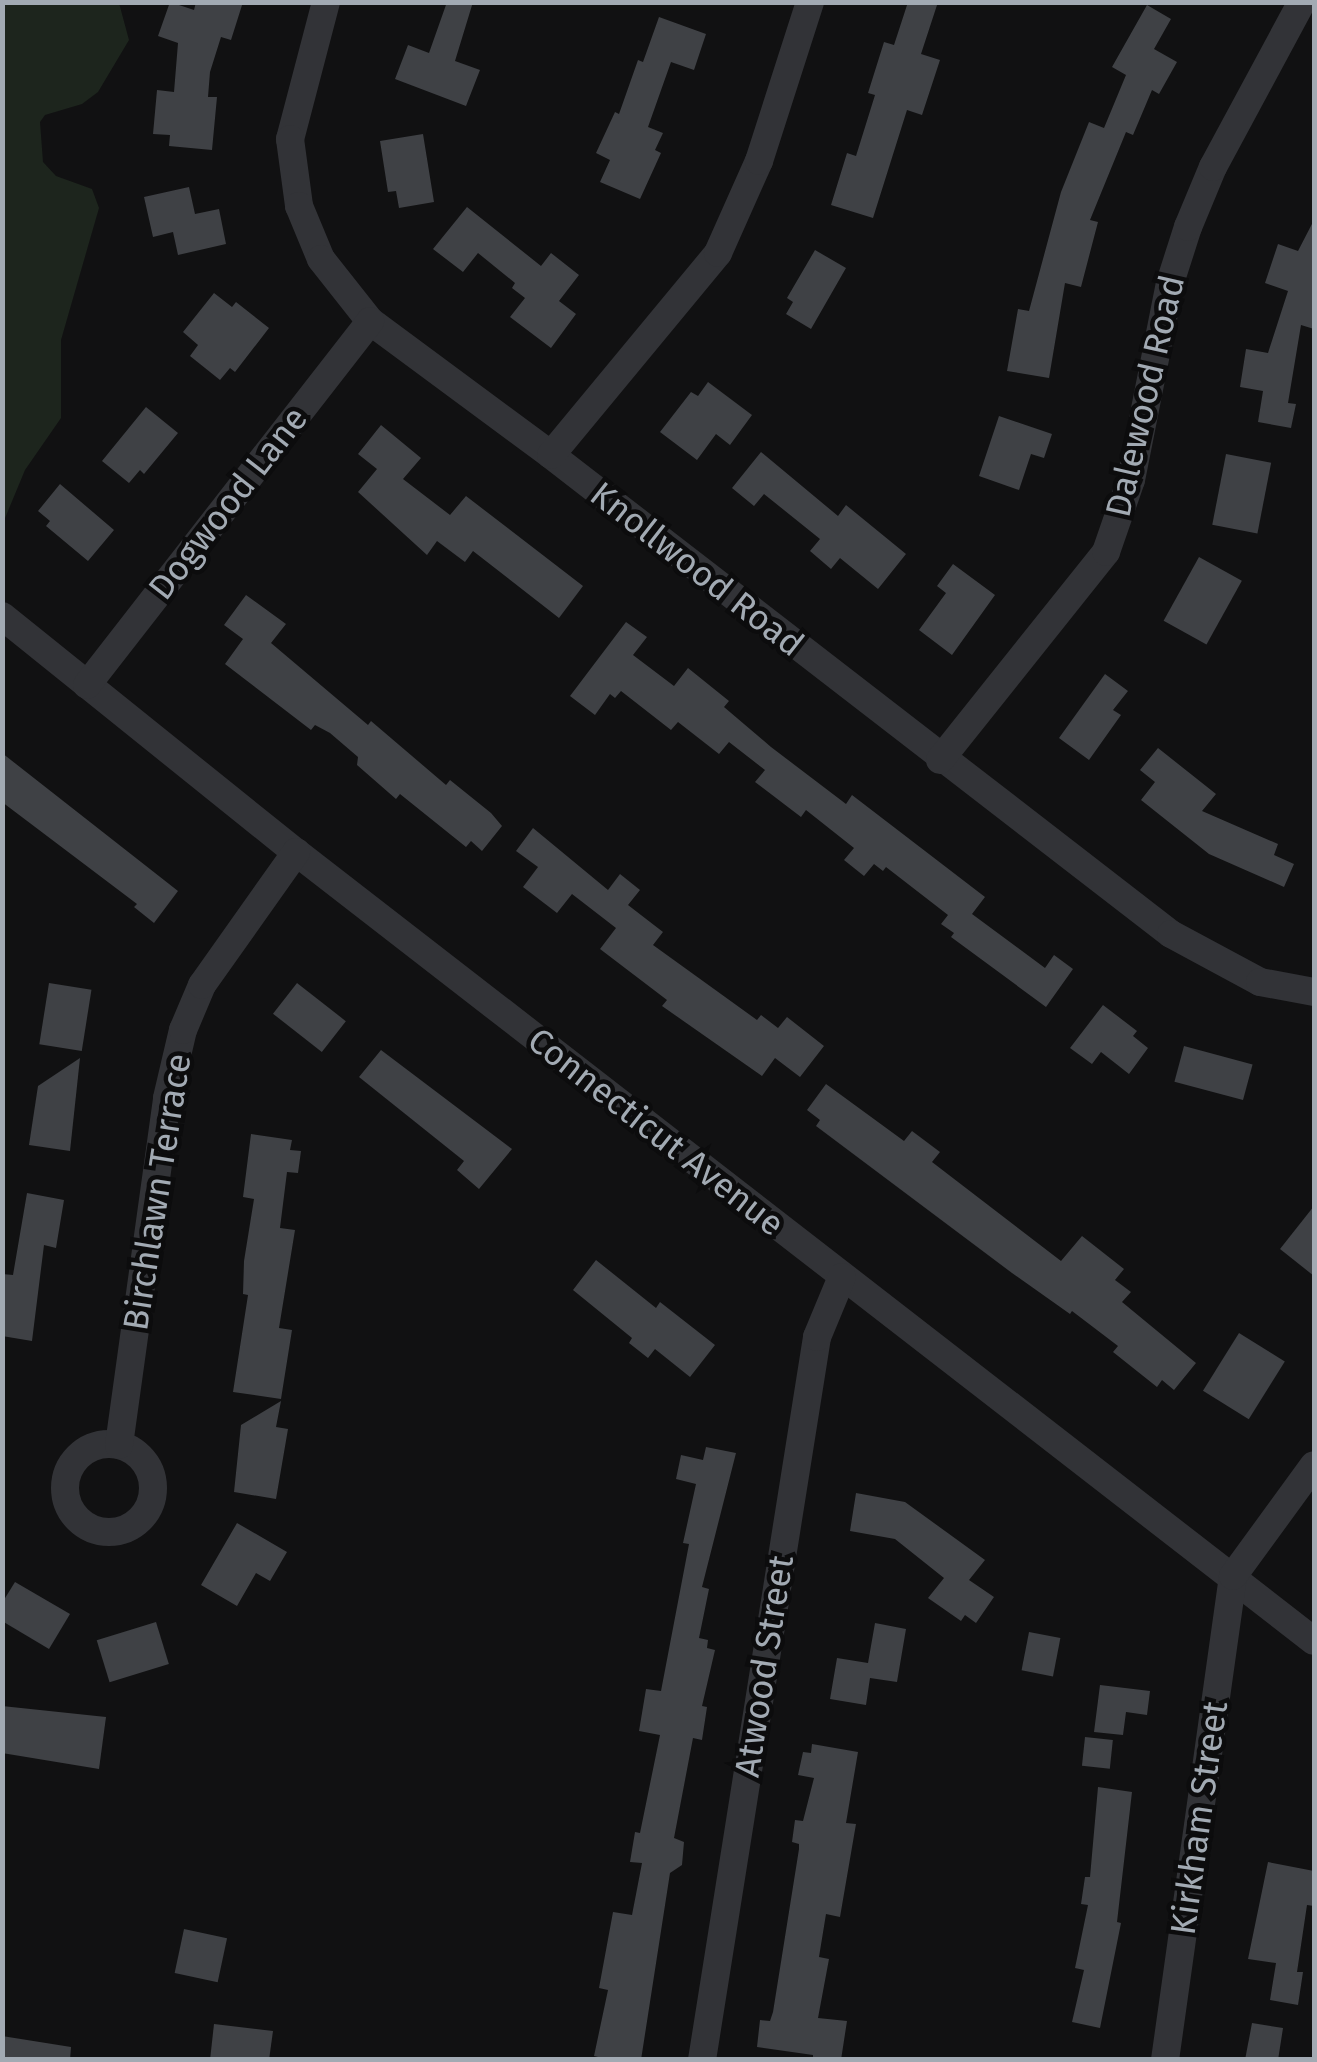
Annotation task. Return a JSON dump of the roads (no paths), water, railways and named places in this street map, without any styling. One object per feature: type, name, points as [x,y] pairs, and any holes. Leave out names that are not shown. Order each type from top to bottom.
[{"type":"street","name":"Knollwood Road","points":[[326,2],[290,139],[298,206],[321,259],[370,321],[551,455],[940,760],[1172,934],[1260,982],[1314,992]]},
{"type":"street","points":[[551,455],[718,253],[759,161],[810,2]]},
{"type":"street","name":"Dalewood Road","points":[[940,760],[1106,552],[1131,480],[1170,283],[1188,226],[1213,167],[1302,2]]},
{"type":"street","name":"Dogwood Lane","points":[[87,685],[370,321]]},
{"type":"street","name":"Connecticut Avenue","points":[[2,616],[296,852],[1314,1642]]},
{"type":"street","name":"Birchlawn Terrace","points":[[118,1445],[167,1098],[184,1030],[202,985],[296,852]]},
{"type":"street","name":"Atwood Street","points":[[702,2060],[817,1336],[842,1277]]},
{"type":"street","points":[[1233,1576],[1314,1465]]},
{"type":"street","name":"Kirkham Street","points":[[1165,2060],[1233,1576]]}]
